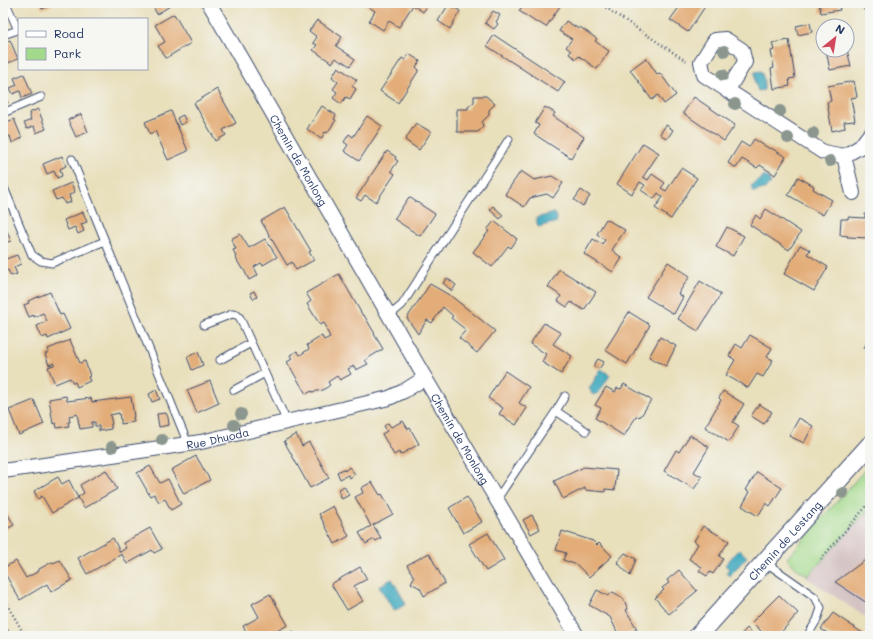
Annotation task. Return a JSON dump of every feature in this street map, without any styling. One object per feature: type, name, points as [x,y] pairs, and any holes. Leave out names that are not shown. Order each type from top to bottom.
[{"type":"street","name":"Chemin de Monlong","points":[[209,3],[425,378],[577,636]]},
{"type":"street","points":[[727,91],[745,62],[742,50],[725,39],[715,40],[701,62],[704,75],[727,91],[823,152],[844,156],[860,147],[870,134]]},
{"type":"street","points":[[844,156],[853,194]]},
{"type":"street","name":"Rue Dhuoda","points":[[3,471],[188,444],[389,398],[425,378]]},
{"type":"street","name":"Chemin de Lestang","points":[[698,636],[870,445]]},
{"type":"lane","points":[[3,35],[18,30],[6,3]]},
{"type":"lane","points":[[3,113],[41,97]]},
{"type":"lane","points":[[389,316],[402,305],[509,139]]},
{"type":"lane","points":[[72,159],[188,444]]},
{"type":"lane","points":[[3,185],[32,255],[41,261],[52,263],[105,241]]},
{"type":"lane","points":[[204,325],[232,314],[237,315],[240,318],[287,422]]},
{"type":"lane","points":[[220,360],[251,343]]},
{"type":"lane","points":[[234,390],[266,374]]},
{"type":"lane","name":"Chemin de Monlong","points":[[497,499],[566,396]]},
{"type":"lane","points":[[556,412],[586,431]]},
{"type":"lane","points":[[765,562],[814,597],[821,608],[809,636]]},
{"type":"path","points":[[599,3],[690,63],[704,75]]},
{"type":"path","points":[[821,559],[870,502]]},
{"type":"path","points":[[3,597],[25,636]]},
{"type":"shaded area","points":[[870,508],[870,620],[807,578]]},
{"type":"green space","points":[[870,464],[870,508],[808,576],[793,566],[787,558]]},
{"type":"water","points":[[761,71],[764,80],[764,90],[758,91],[755,82],[755,72]]},
{"type":"water","points":[[764,176],[768,178],[771,184],[764,189],[753,192],[751,186],[757,181],[761,180]]},
{"type":"water","points":[[555,213],[557,222],[538,227],[536,218]]},
{"type":"water","points":[[601,369],[610,375],[598,394],[597,393],[594,395],[589,389]]},
{"type":"water","points":[[739,549],[747,557],[729,576],[726,573],[729,569],[725,565]]},
{"type":"water","points":[[392,579],[406,604],[394,611],[379,586]]},
{"type":"building","points":[[40,3],[54,3],[42,9]]},
{"type":"building","points":[[151,3],[168,3],[170,6],[157,14]]},
{"type":"building","points":[[363,3],[429,3],[423,12],[413,5],[399,27],[389,21],[383,30],[369,21],[375,11]]},
{"type":"building","points":[[524,3],[562,3],[546,27],[519,11]]},
{"type":"building","points":[[682,3],[711,3],[709,6],[706,5],[688,32],[670,20]]},
{"type":"building","points":[[819,3],[838,3],[840,10],[821,13]]},
{"type":"building","points":[[449,4],[460,11],[450,29],[438,21]]},
{"type":"building","points":[[493,11],[500,15],[496,22],[498,24],[494,29],[485,23]]},
{"type":"building","points":[[174,14],[191,43],[166,58],[158,46],[165,42],[155,25]]},
{"type":"building","points":[[317,20],[342,37],[336,46],[355,59],[350,66],[342,61],[342,63],[336,58],[332,63],[313,50],[317,45],[313,43],[317,37],[309,31]]},
{"type":"building","points":[[566,21],[579,29],[580,27],[597,39],[595,41],[609,51],[597,69],[579,56],[576,59],[569,54],[571,51],[566,47],[572,39],[559,31]]},
{"type":"building","points":[[810,23],[812,32],[798,35],[796,26]]},
{"type":"building","points":[[494,35],[565,82],[558,92],[487,46]]},
{"type":"building","points":[[10,40],[18,59],[8,63],[5,56],[3,57],[3,43]]},
{"type":"building","points":[[789,40],[795,78],[789,79],[790,86],[774,89],[771,69],[774,68],[771,51],[774,50],[772,43]]},
{"type":"building","points":[[409,54],[420,61],[416,67],[419,70],[398,103],[380,91],[402,58],[405,60]]},
{"type":"building","points":[[646,58],[657,74],[660,73],[676,95],[664,104],[658,95],[652,100],[630,70]]},
{"type":"building","points":[[828,58],[849,58],[851,66],[830,70]]},
{"type":"building","points":[[338,67],[357,80],[352,86],[356,89],[350,99],[346,97],[341,104],[333,98],[337,92],[333,89],[338,82],[332,77]]},
{"type":"building","points":[[24,74],[32,94],[22,98],[20,91],[13,94],[10,88],[17,85],[14,78]]},
{"type":"building","points":[[854,81],[857,97],[851,98],[855,121],[844,122],[845,128],[832,131],[827,102],[831,101],[828,86]]},
{"type":"building","points":[[217,89],[236,123],[223,130],[226,135],[216,141],[194,103]]},
{"type":"building","points":[[3,91],[8,103],[3,106]]},
{"type":"building","points":[[474,96],[486,96],[495,104],[489,110],[489,115],[482,122],[483,127],[478,132],[457,132],[457,109],[468,109],[468,107],[474,102]]},
{"type":"building","points":[[694,97],[735,125],[724,141],[683,113]]},
{"type":"building","points":[[322,106],[336,115],[334,119],[336,120],[321,139],[307,129]]},
{"type":"building","points":[[545,107],[555,113],[553,116],[584,137],[571,158],[534,134],[539,125],[535,123]]},
{"type":"building","points":[[38,109],[46,129],[36,133],[34,126],[27,129],[24,123],[31,120],[29,113]]},
{"type":"building","points":[[171,111],[188,151],[168,160],[155,131],[150,134],[145,122]]},
{"type":"building","points":[[81,114],[88,132],[76,137],[68,120]]},
{"type":"building","points":[[183,115],[186,122],[180,125],[177,118]]},
{"type":"building","points":[[367,116],[382,126],[359,161],[344,151],[348,145],[344,142],[349,134],[353,137]]},
{"type":"building","points":[[14,119],[22,138],[12,143],[10,136],[3,139],[3,131],[7,130],[4,123]]},
{"type":"building","points":[[416,123],[431,132],[419,150],[405,140]]},
{"type":"building","points":[[666,125],[673,130],[667,139],[660,134]]},
{"type":"building","points":[[754,139],[786,157],[775,175],[760,165],[757,168],[742,159],[736,168],[728,163],[741,142],[749,147]]},
{"type":"building","points":[[643,143],[659,153],[643,177],[648,180],[652,174],[665,183],[661,188],[666,191],[681,168],[697,178],[671,219],[655,208],[663,197],[658,193],[654,199],[641,190],[645,185],[640,182],[632,194],[617,184]]},
{"type":"building","points":[[387,151],[396,157],[395,159],[398,161],[391,171],[395,174],[376,202],[365,195],[361,201],[356,198]]},
{"type":"building","points":[[62,156],[66,166],[60,169],[62,176],[57,178],[54,171],[47,174],[43,164]]},
{"type":"building","points":[[521,171],[534,180],[552,176],[563,183],[553,198],[547,194],[530,198],[524,207],[505,194]]},
{"type":"building","points":[[798,177],[814,186],[813,189],[832,200],[823,215],[788,195]]},
{"type":"building","points":[[71,183],[75,192],[69,195],[71,202],[65,204],[62,198],[56,200],[52,191]]},
{"type":"building","points":[[581,190],[590,196],[583,206],[574,200]]},
{"type":"building","points":[[409,197],[435,214],[420,236],[394,219]]},
{"type":"building","points":[[493,206],[503,215],[500,219],[490,210]]},
{"type":"building","points":[[285,207],[311,251],[309,252],[314,260],[296,270],[292,262],[287,265],[261,221]]},
{"type":"building","points":[[766,209],[801,232],[789,250],[750,225],[756,215],[760,219]]},
{"type":"building","points":[[83,212],[87,222],[81,224],[84,231],[78,234],[75,227],[68,230],[64,220]]},
{"type":"building","points":[[865,214],[870,214],[870,238],[847,237],[848,236],[840,235],[841,219],[848,219],[848,217],[865,218]]},
{"type":"building","points":[[606,219],[625,230],[612,250],[622,258],[613,272],[584,254],[593,239],[602,244],[605,240],[597,234]]},
{"type":"building","points":[[494,221],[517,239],[511,248],[508,246],[492,267],[473,252],[489,231],[487,230]]},
{"type":"building","points":[[727,227],[744,236],[733,256],[716,247]]},
{"type":"building","points":[[7,231],[11,241],[4,243],[7,250],[3,252],[3,232]]},
{"type":"building","points":[[240,234],[249,248],[265,239],[277,257],[263,265],[261,263],[254,267],[258,275],[249,280],[235,257],[236,256],[233,250],[236,249],[231,239]]},
{"type":"building","points":[[800,245],[810,250],[807,254],[828,267],[814,291],[784,274]]},
{"type":"building","points":[[17,255],[21,264],[14,267],[17,274],[11,276],[8,270],[3,272],[3,260]]},
{"type":"building","points":[[668,262],[690,276],[678,294],[683,297],[674,314],[646,297]]},
{"type":"building","points":[[559,269],[596,292],[584,310],[571,302],[567,307],[558,301],[561,296],[548,287]]},
{"type":"building","points":[[339,274],[383,349],[365,360],[368,364],[356,370],[354,366],[348,369],[351,374],[340,380],[337,376],[328,382],[330,385],[323,390],[312,391],[306,394],[287,362],[292,359],[290,355],[297,351],[300,355],[309,349],[307,345],[322,336],[324,340],[330,337],[324,323],[320,325],[307,304],[311,301],[306,293]]},
{"type":"building","points":[[447,278],[456,285],[452,291],[443,283]]},
{"type":"building","points":[[700,281],[721,294],[698,331],[678,319]]},
{"type":"building","points":[[430,284],[451,296],[495,331],[477,353],[459,338],[466,330],[451,318],[453,316],[443,307],[432,323],[427,320],[418,334],[407,318]]},
{"type":"building","points":[[254,291],[257,297],[253,299],[250,293]]},
{"type":"building","points":[[50,292],[60,315],[63,314],[70,329],[48,339],[47,336],[42,338],[37,326],[47,321],[43,313],[34,317],[34,315],[29,317],[24,305],[29,303],[28,301]]},
{"type":"building","points":[[629,312],[650,325],[627,364],[605,350]]},
{"type":"building","points":[[544,323],[561,333],[553,344],[572,356],[561,374],[542,362],[546,354],[530,344]]},
{"type":"building","points":[[750,335],[772,348],[767,357],[773,360],[763,377],[757,374],[748,388],[726,375],[735,360],[729,356],[736,344],[742,348]]},
{"type":"building","points":[[870,336],[870,351],[864,348]]},
{"type":"building","points":[[660,337],[676,346],[666,366],[649,357]]},
{"type":"building","points":[[70,340],[80,363],[85,361],[90,376],[88,377],[90,381],[77,387],[75,382],[73,383],[70,378],[55,384],[48,367],[54,365],[54,363],[49,365],[45,354],[49,352],[48,349]]},
{"type":"building","points":[[198,352],[203,365],[192,370],[187,357]]},
{"type":"building","points":[[598,359],[604,362],[599,369],[593,366]]},
{"type":"building","points":[[505,371],[529,387],[519,403],[527,408],[516,425],[499,414],[503,408],[488,398]]},
{"type":"building","points":[[210,381],[219,403],[197,413],[187,390]]},
{"type":"building","points":[[624,384],[651,400],[641,416],[636,417],[624,436],[595,418],[601,408],[595,405],[606,387],[615,392],[617,388],[621,389]]},
{"type":"building","points":[[156,390],[160,399],[152,402],[149,394]]},
{"type":"building","points":[[723,391],[744,404],[733,422],[739,426],[729,442],[705,427],[721,400],[719,398]]},
{"type":"building","points":[[66,396],[67,401],[91,398],[92,402],[131,397],[134,422],[121,424],[119,413],[110,415],[112,424],[111,429],[99,431],[99,426],[95,426],[95,422],[92,422],[92,427],[80,429],[77,414],[69,416],[69,426],[57,428],[56,423],[53,424],[49,399]]},
{"type":"building","points":[[34,400],[44,424],[19,435],[9,410]]},
{"type":"building","points":[[759,404],[772,412],[764,424],[751,416]]},
{"type":"building","points":[[166,413],[169,425],[159,427],[157,414]]},
{"type":"building","points":[[799,418],[813,426],[804,443],[789,436]]},
{"type":"building","points":[[403,421],[408,429],[410,428],[419,444],[400,455],[399,452],[394,455],[382,434],[387,431],[384,426],[388,423],[391,427]]},
{"type":"building","points":[[296,434],[302,446],[309,442],[329,478],[310,488],[284,441]]},
{"type":"building","points":[[690,435],[709,447],[694,472],[702,477],[694,489],[664,471],[676,450],[679,452]]},
{"type":"building","points":[[196,456],[210,480],[184,494],[171,470]]},
{"type":"building","points":[[150,466],[160,483],[168,479],[181,504],[171,510],[165,499],[159,502],[154,494],[150,496],[137,473]]},
{"type":"building","points":[[349,467],[355,474],[350,478],[348,475],[340,479],[337,472],[344,469],[345,471]]},
{"type":"building","points":[[584,467],[617,470],[615,490],[605,489],[605,492],[585,490],[585,488],[563,499],[554,481]]},
{"type":"building","points":[[106,470],[117,489],[84,508],[78,497],[84,493],[80,485]]},
{"type":"building","points":[[757,472],[782,488],[770,506],[766,503],[758,516],[742,506],[750,492],[746,490]]},
{"type":"building","points":[[58,477],[62,484],[69,480],[78,498],[52,513],[42,496],[38,499],[34,491]]},
{"type":"building","points":[[372,482],[380,495],[382,494],[393,514],[373,525],[381,538],[376,541],[374,539],[366,544],[359,533],[371,526],[355,497],[363,493],[361,488]]},
{"type":"building","points":[[344,486],[349,495],[342,499],[338,490]]},
{"type":"building","points":[[467,497],[482,522],[463,533],[449,508]]},
{"type":"building","points":[[3,506],[14,525],[3,531]]},
{"type":"building","points":[[333,506],[349,536],[335,544],[319,514]]},
{"type":"building","points":[[532,515],[540,529],[531,534],[523,520]]},
{"type":"building","points":[[703,526],[729,541],[719,556],[723,559],[713,574],[710,572],[707,576],[699,571],[702,567],[689,559],[698,544],[694,541]]},
{"type":"building","points":[[150,528],[162,549],[154,553],[152,550],[127,564],[122,554],[87,574],[78,558],[113,538],[120,552],[126,548],[123,543]]},
{"type":"building","points":[[562,531],[593,541],[597,545],[599,543],[612,556],[589,577],[577,565],[563,560],[566,553],[556,550]]},
{"type":"building","points":[[488,533],[504,560],[486,571],[469,544]]},
{"type":"building","points":[[429,553],[445,583],[424,596],[420,588],[411,583],[414,577],[407,565]]},
{"type":"building","points":[[625,553],[636,559],[630,576],[617,562]]},
{"type":"building","points":[[868,558],[870,560],[870,605],[835,582]]},
{"type":"building","points":[[60,560],[72,580],[51,592],[47,584],[20,600],[3,570],[3,568],[16,561],[26,578],[52,562],[53,563]]},
{"type":"building","points":[[360,567],[367,579],[354,586],[363,601],[347,610],[331,584]]},
{"type":"building","points":[[679,570],[697,591],[669,614],[655,598],[664,590],[662,588],[669,583],[667,580]]},
{"type":"building","points":[[597,590],[608,596],[613,592],[623,598],[628,609],[626,610],[637,629],[624,636],[619,636],[610,617],[589,605]]},
{"type":"building","points":[[270,594],[288,625],[268,636],[248,636],[243,626],[259,617],[252,604]]},
{"type":"building","points":[[779,595],[798,613],[778,636],[766,636],[752,622]]},
{"type":"building","points":[[833,613],[867,636],[832,636],[821,629]]},
{"type":"building","points":[[3,621],[11,636],[3,636]]},
{"type":"building","points":[[747,628],[755,636],[740,636]]},
{"type":"building","points":[[293,631],[296,636],[285,636]]}]
